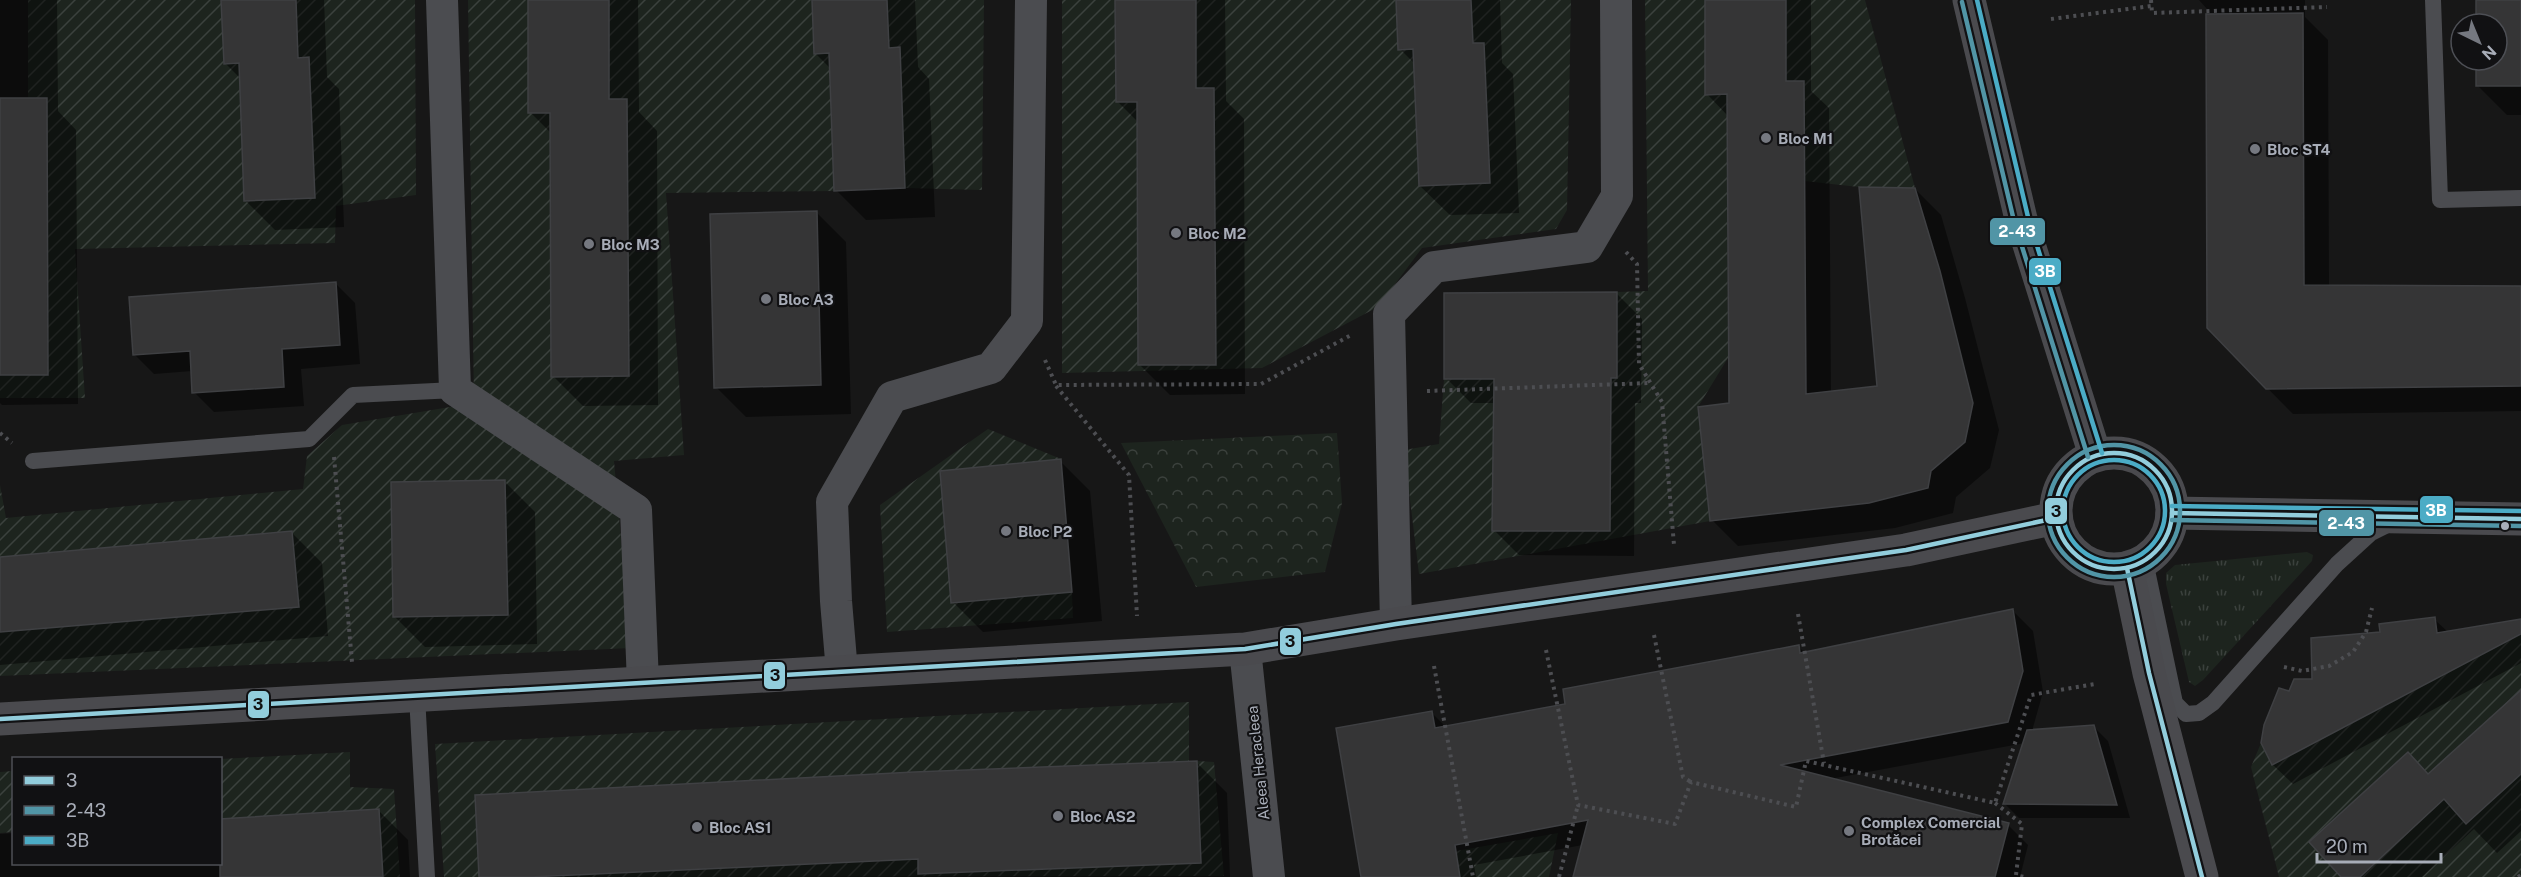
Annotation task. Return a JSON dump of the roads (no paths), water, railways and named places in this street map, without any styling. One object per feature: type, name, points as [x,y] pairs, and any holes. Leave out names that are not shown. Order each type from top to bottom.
[{"type":"street","points":[[442,0],[455,390],[636,510],[643,683]]},
{"type":"street","points":[[842,672],[836,601],[832,502],[892,397],[991,368],[1027,321],[1031,0]]},
{"type":"street","points":[[1396,624],[1389,314],[1434,267],[1587,247],[1617,196],[1616,0]]},
{"type":"street","points":[[1969,0],[2021,219],[2095,455]]},
{"type":"street","points":[[2114,452],[2133,455],[2149,464],[2162,477],[2170,494],[2172,513],[2169,532],[2159,548],[2136,564],[2107,569],[2089,564],[2073,552],[2061,536],[2056,518],[2057,498],[2064,479],[2078,465],[2095,455],[2114,452]]},
{"type":"street","points":[[2172,513],[2521,519]]},
{"type":"street","points":[[0,719],[1245,649],[1396,624],[1906,550],[2056,518]]},
{"type":"street","points":[[2136,564],[2149,673],[2202,877]]},
{"type":"street","name":"Aleea Heracleea","points":[[1245,649],[1269,877]]},
{"type":"lane","points":[[2433,0],[2440,200],[2521,198]]},
{"type":"lane","points":[[33,461],[309,439],[353,395],[455,390]]},
{"type":"lane","points":[[2136,564],[2175,703],[2186,714],[2199,713],[2213,703],[2337,564],[2371,533],[2404,517]]},
{"type":"lane","points":[[417,696],[427,877]]},
{"type":"place","name":"Bloc M1","points":[[1766,138]]},
{"type":"place","name":"Bloc ST4","points":[[2255,149]]},
{"type":"place","name":"Bloc M2","points":[[1176,233]]},
{"type":"place","name":"Bloc M3","points":[[589,244]]},
{"type":"place","name":"Bloc A3","points":[[766,299]]},
{"type":"place","name":"Bloc P2","points":[[1006,531]]},
{"type":"place","name":"Bloc AS2","points":[[1058,816]]},
{"type":"place","name":"Bloc AS1","points":[[697,827]]},
{"type":"place","name":"Complex Comercial Brotăcei","points":[[1849,831]]}]
